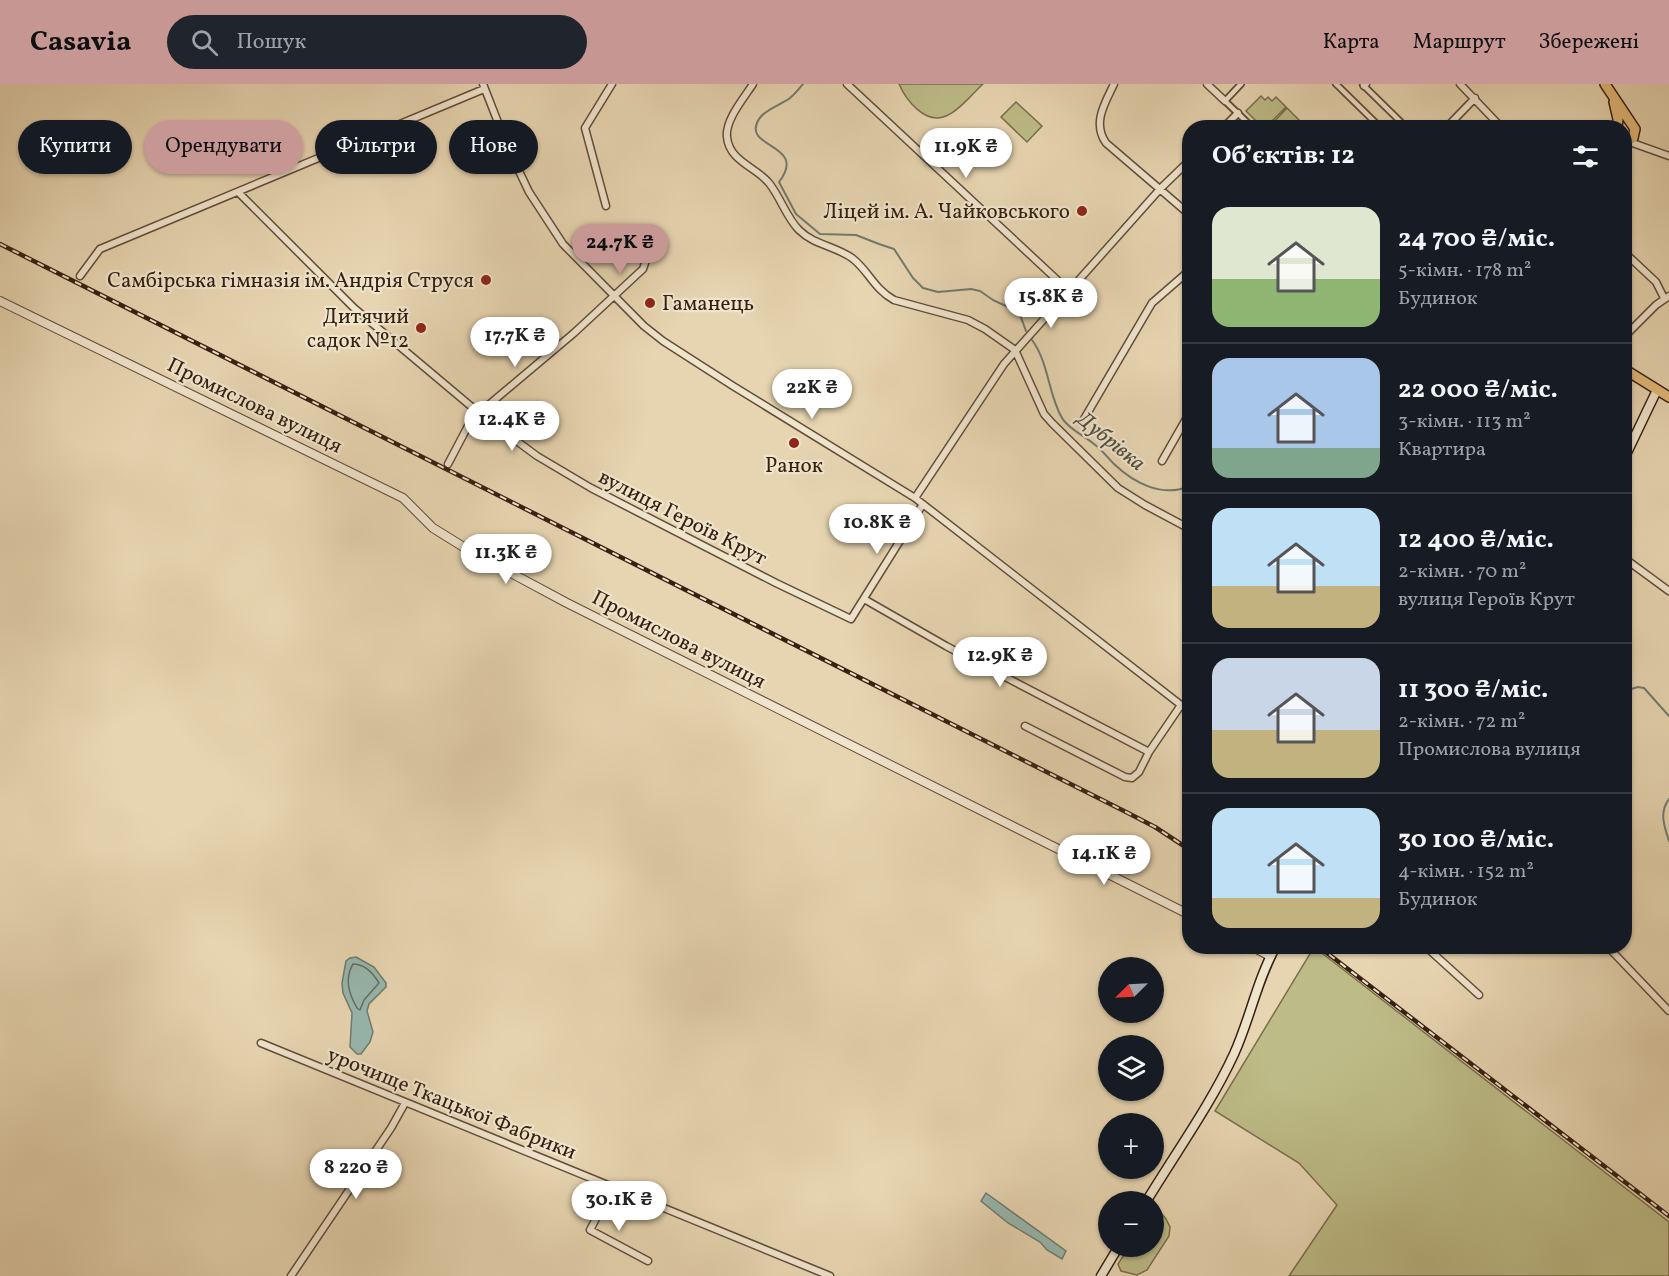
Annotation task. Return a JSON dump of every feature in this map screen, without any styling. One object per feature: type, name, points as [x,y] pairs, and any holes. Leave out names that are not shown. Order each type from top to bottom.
[{"type":"main road","points":[[1605,84],[1630,120]]},
{"type":"main road","points":[[1613,97],[1618,120]]},
{"type":"main road","points":[[1632,123],[1635,133],[1632,138]]},
{"type":"main road","points":[[1632,374],[1669,397]]},
{"type":"main road","points":[[1632,442],[1657,390]]},
{"type":"main road","points":[[1153,1191],[1227,1068],[1242,1035],[1262,973],[1270,956]]},
{"type":"main road","points":[[1101,1276],[1112,1257]]},
{"type":"street","points":[[606,206],[585,128],[612,84]]},
{"type":"street","points":[[753,84],[730,122],[726,136],[732,152],[769,183],[801,232],[812,240],[843,252],[853,259],[874,285],[894,300],[968,320],[1015,350],[1044,414],[1052,423],[1118,488],[1145,506],[1182,525]]},
{"type":"street","points":[[847,84],[1069,291]]},
{"type":"street","points":[[1114,84],[1099,120],[1098,128],[1101,136],[1106,143],[1182,208]]},
{"type":"street","points":[[1207,84],[1245,120]]},
{"type":"street","points":[[1225,100],[1241,84]]},
{"type":"street","points":[[1336,84],[1372,120]]},
{"type":"street","points":[[1460,84],[1495,120]]},
{"type":"street","points":[[1364,85],[1399,120]]},
{"type":"street","points":[[80,276],[100,249],[239,193],[484,86],[508,148],[529,192],[563,244],[644,326],[663,341],[915,498],[1180,705],[1149,752],[1139,772],[1129,778],[1025,726]]},
{"type":"street","points":[[1454,120],[1475,98]]},
{"type":"street","points":[[1231,120],[1238,113]]},
{"type":"street","points":[[1632,143],[1669,156]]},
{"type":"street","points":[[915,498],[1015,350],[1160,189],[1182,170]]},
{"type":"street","name":"вулиця Героїв Крут","points":[[239,193],[354,308],[479,413],[537,456],[591,488],[851,619],[864,599]]},
{"type":"street","points":[[1632,260],[1656,282],[1667,297],[1632,330]]},
{"type":"street","points":[[448,464],[468,426],[479,413],[614,297],[643,269],[645,263]]},
{"type":"street","points":[[1084,419],[1152,303],[1182,277]]},
{"type":"street","name":"Промислова вулиця","points":[[0,301],[403,498],[433,528],[470,551],[567,603],[1182,911]]},
{"type":"street","points":[[1162,461],[1182,426]]},
{"type":"street","points":[[923,504],[864,599],[956,651],[1149,752]]},
{"type":"street","points":[[1632,564],[1669,591]]},
{"type":"street","points":[[1266,954],[1270,956]]},
{"type":"street","points":[[1434,954],[1479,996]]},
{"type":"street","points":[[1615,954],[1669,1011]]},
{"type":"street","name":"урочище Ткацької Фабрики","points":[[261,1044],[830,1276]]},
{"type":"street","points":[[291,1276],[392,1128],[405,1103]]},
{"type":"street","points":[[613,1186],[590,1230],[648,1261]]},
{"type":"shaded area","points":[[899,84],[983,84],[956,110],[938,118],[924,114],[911,104]]},
{"type":"shaded area","points":[[1261,96],[1265,100],[1268,97],[1272,101],[1276,97],[1286,107],[1273,120],[1255,120],[1246,111]]},
{"type":"shaded area","points":[[1016,102],[1042,126],[1027,142],[1001,117]]},
{"type":"shaded area","points":[[1287,108],[1299,120],[1276,120]]},
{"type":"shaded area","points":[[1310,954],[1323,954],[1669,1222],[1669,1276],[1289,1276],[1337,1205],[1299,1163],[1215,1111]]},
{"type":"shaded area","points":[[1164,1216],[1170,1227],[1169,1236],[1164,1244]]},
{"type":"shaded area","points":[[1123,1257],[1155,1257],[1147,1270],[1137,1275],[1121,1271],[1118,1264]]},
{"type":"water","points":[[356,957],[374,967],[386,983],[386,987],[369,1004],[367,1011],[373,1032],[370,1042],[361,1054],[357,1054],[350,1047],[352,1013],[343,993],[342,983],[346,961]]},
{"type":"water","points":[[986,1193],[1066,1251],[1062,1259],[1047,1250],[1040,1242],[1008,1223],[981,1201]]},
{"type":"waterway","name":"Дубрівка","points":[[803,84],[790,98],[762,116],[756,129],[758,136],[781,153],[786,160],[786,169],[779,182],[796,214],[820,234],[856,235],[894,249],[913,278],[923,288],[938,292],[971,289],[980,291],[1019,312],[1026,331]]},
{"type":"waterway","name":"Дубрівка","points":[[1032,340],[1042,359],[1057,409],[1068,426],[1097,446],[1122,471],[1139,482],[1159,489],[1182,488]]},
{"type":"waterway","name":"Дубрівка","points":[[1632,689],[1644,688],[1669,716]]},
{"type":"waterway","name":"Дубрівка","points":[[1669,799],[1663,814],[1669,841]]},
{"type":"railway","points":[[0,244],[1128,813],[1182,845]]},
{"type":"railway","points":[[1328,954],[1669,1216]]},
{"type":"place","name":"Ліцей ім. А. Чайковського","points":[[1082,211]]},
{"type":"place","name":"Самбірська гімназія ім. Андрія Струся","points":[[486,280]]},
{"type":"place","name":"Гаманець","points":[[650,303]]},
{"type":"place","name":"Дитячий садок №12","points":[[421,328]]},
{"type":"place","name":"Ранок","points":[[794,443]]}]
